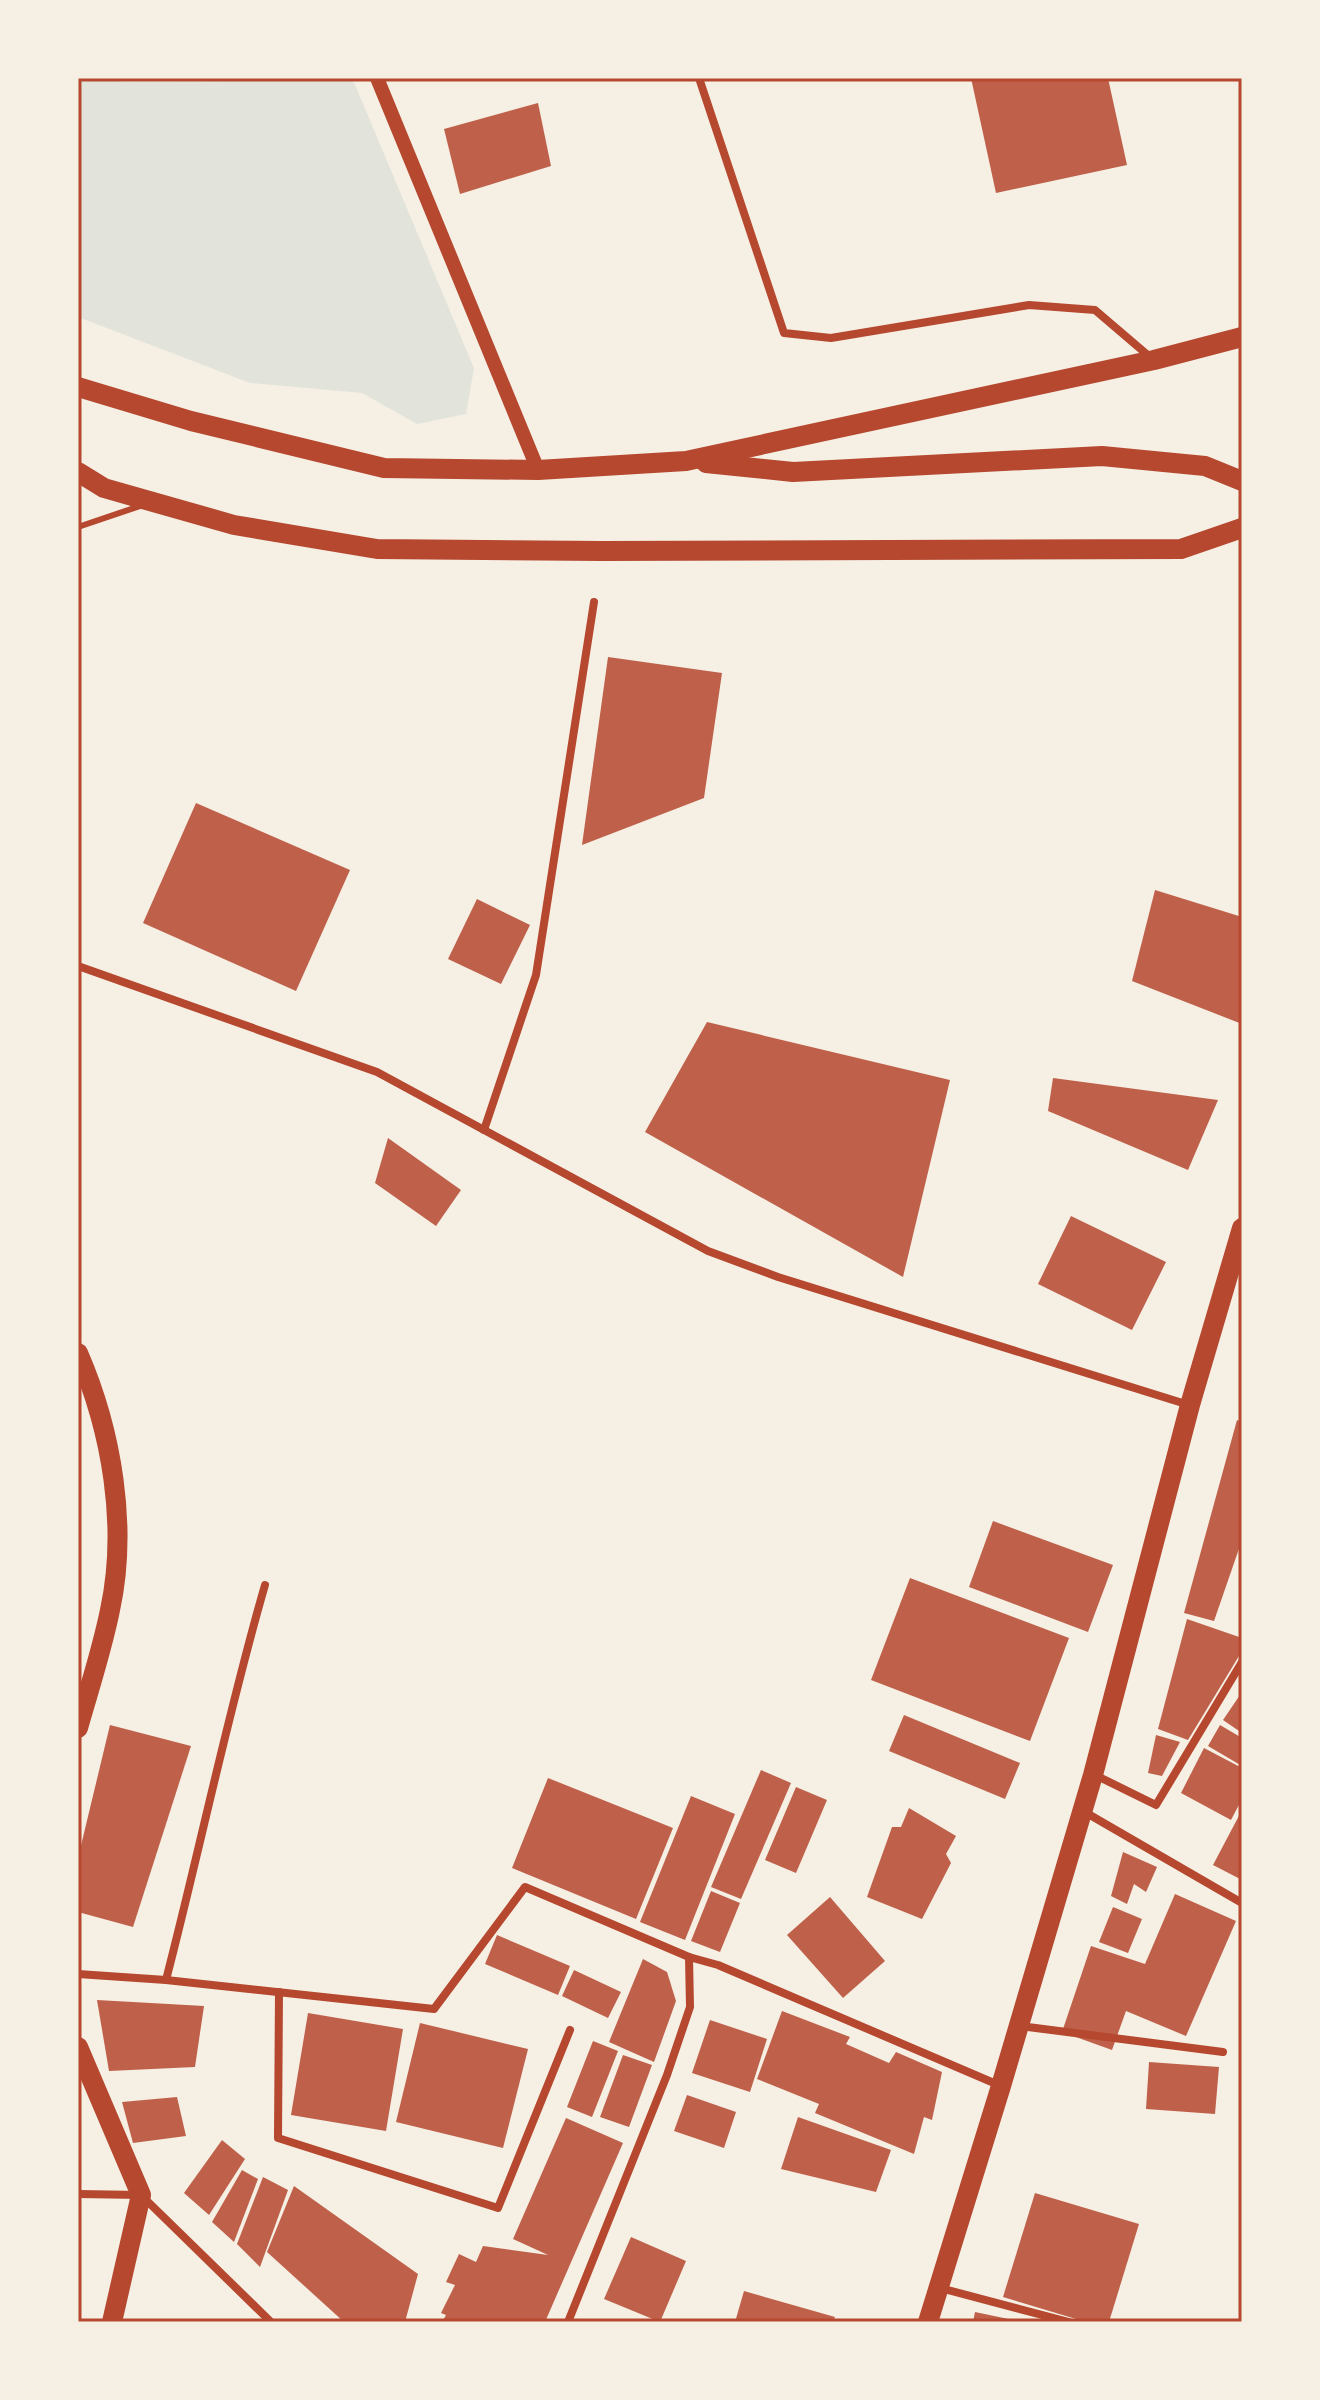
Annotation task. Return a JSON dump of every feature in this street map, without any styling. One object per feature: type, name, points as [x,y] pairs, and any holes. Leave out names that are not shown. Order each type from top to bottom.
[{"type":"main road","points":[[78,387],[191,421],[384,468],[538,470],[686,461],[1154,360],[1242,337]]},
{"type":"main road","points":[[686,461],[793,472],[1102,456],[1205,466],[1242,481]]},
{"type":"main road","points":[[78,472],[104,488],[234,525],[377,549],[1181,549],[1242,528]]},
{"type":"main road","points":[[928,2322],[1093,1775],[1190,1405],[1242,1228]]},
{"type":"main road","points":[[78,1353],[111,1453],[119,1543],[111,1609],[78,1728]]},
{"type":"main road","points":[[78,2047],[141,2195],[112,2322]]},
{"type":"street","points":[[377,78],[538,470]]},
{"type":"street","points":[[699,78],[784,333],[831,338],[1029,305],[1095,310],[1154,360]]},
{"type":"street","points":[[484,1130],[536,975],[594,602]]},
{"type":"street","points":[[78,966],[377,1072],[708,1251],[778,1277],[1190,1405]]},
{"type":"street","points":[[166,1980],[241,1669],[265,1585]]},
{"type":"street","points":[[1093,1775],[1156,1805],[1242,1662]]},
{"type":"street","points":[[1082,1811],[1242,1903]]},
{"type":"street","points":[[78,1974],[166,1980],[434,2009],[525,1887],[689,1957],[718,1965],[1001,2086]]},
{"type":"street","points":[[568,2322],[667,2075],[690,2007],[689,1957]]},
{"type":"street","points":[[279,1992],[278,2138],[498,2208],[570,2030]]},
{"type":"street","points":[[1019,2026],[1223,2052]]},
{"type":"street","points":[[78,2194],[141,2195],[271,2322]]},
{"type":"street","points":[[939,2288],[1069,2322]]},
{"type":"lane","points":[[78,527],[153,502]]},
{"type":"shaded area","points":[[78,78],[111,78],[123,82],[353,80],[474,368],[466,414],[417,424],[362,393],[250,383],[78,317]]},
{"type":"building","points":[[971,78],[1108,78],[1127,165],[996,193]]},
{"type":"building","points":[[538,103],[551,166],[460,194],[444,129]]},
{"type":"building","points":[[608,657],[722,673],[704,798],[582,845]]},
{"type":"building","points":[[196,803],[350,870],[296,991],[143,923]]},
{"type":"building","points":[[1155,890],[1242,917],[1242,1024],[1132,981]]},
{"type":"building","points":[[477,899],[530,925],[501,984],[448,959]]},
{"type":"building","points":[[707,1022],[950,1080],[903,1277],[645,1132]]},
{"type":"building","points":[[1053,1078],[1218,1100],[1188,1170],[1048,1111]]},
{"type":"building","points":[[388,1138],[461,1190],[436,1226],[375,1183]]},
{"type":"building","points":[[1071,1216],[1166,1262],[1132,1330],[1038,1284]]},
{"type":"building","points":[[1237,1420],[1242,1422],[1242,1540],[1214,1621],[1184,1613]]},
{"type":"building","points":[[993,1521],[1113,1565],[1088,1632],[969,1587]]},
{"type":"building","points":[[910,1578],[1069,1638],[1030,1741],[871,1680]]},
{"type":"building","points":[[1187,1619],[1242,1638],[1242,1651],[1188,1740],[1158,1729]]},
{"type":"building","points":[[1242,1692],[1242,1733],[1223,1720]]},
{"type":"building","points":[[904,1715],[1020,1763],[1005,1799],[889,1751]]},
{"type":"building","points":[[110,1725],[191,1746],[133,1927],[78,1912],[78,1858]]},
{"type":"building","points":[[1220,1725],[1242,1738],[1242,1766],[1208,1746]]},
{"type":"building","points":[[1156,1735],[1180,1742],[1162,1776],[1148,1773]]},
{"type":"building","points":[[1204,1748],[1242,1768],[1242,1799],[1231,1820],[1181,1793]]},
{"type":"building","points":[[761,1770],[791,1783],[741,1899],[711,1887]]},
{"type":"building","points":[[548,1778],[673,1828],[636,1919],[512,1868]]},
{"type":"building","points":[[796,1787],[827,1800],[796,1873],[765,1860]]},
{"type":"building","points":[[691,1796],[735,1814],[685,1940],[640,1922]]},
{"type":"building","points":[[909,1808],[956,1836],[946,1854],[951,1863],[922,1919],[867,1897],[892,1827],[901,1827]]},
{"type":"building","points":[[1242,1810],[1242,1880],[1213,1865]]},
{"type":"building","points":[[1123,1852],[1157,1867],[1146,1892],[1134,1884],[1127,1904],[1111,1896]]},
{"type":"building","points":[[711,1891],[740,1903],[720,1952],[691,1941]]},
{"type":"building","points":[[1175,1894],[1236,1921],[1186,2036],[1126,2011],[1112,2050],[1062,2032],[1091,1946],[1145,1964]]},
{"type":"building","points":[[830,1897],[885,1961],[843,1998],[787,1935]]},
{"type":"building","points":[[1113,1907],[1142,1919],[1128,1953],[1099,1942]]},
{"type":"building","points":[[497,1935],[570,1966],[558,1995],[485,1964]]},
{"type":"building","points":[[643,1959],[667,1972],[676,2001],[654,2062],[609,2042]]},
{"type":"building","points":[[574,1970],[621,1992],[608,2018],[562,1996]]},
{"type":"building","points":[[97,2000],[204,2006],[195,2067],[109,2071]]},
{"type":"building","points":[[782,2011],[850,2037],[846,2044],[889,2063],[896,2052],[942,2072],[932,2120],[924,2117],[914,2154],[815,2113],[819,2104],[757,2079]]},
{"type":"building","points":[[308,2013],[403,2029],[386,2131],[291,2115]]},
{"type":"building","points":[[710,2020],[767,2039],[750,2092],[692,2073]]},
{"type":"building","points":[[420,2023],[528,2049],[503,2148],[396,2122]]},
{"type":"building","points":[[593,2041],[618,2051],[592,2117],[567,2107]]},
{"type":"building","points":[[623,2055],[652,2065],[629,2127],[600,2117]]},
{"type":"building","points":[[1149,2062],[1219,2067],[1215,2114],[1146,2109]]},
{"type":"building","points":[[687,2095],[736,2112],[724,2148],[674,2131]]},
{"type":"building","points":[[177,2097],[186,2136],[133,2143],[122,2102]]},
{"type":"building","points":[[798,2117],[891,2150],[876,2192],[781,2169]]},
{"type":"building","points":[[566,2118],[623,2143],[545,2322],[442,2322],[446,2315],[441,2313],[455,2285],[446,2282],[459,2254],[476,2262],[483,2246],[548,2255],[513,2239]]},
{"type":"building","points":[[222,2140],[245,2159],[209,2215],[184,2193]]},
{"type":"building","points":[[242,2170],[258,2179],[234,2242],[212,2222]]},
{"type":"building","points":[[263,2177],[288,2190],[260,2267],[237,2244]]},
{"type":"building","points":[[294,2186],[418,2274],[405,2322],[344,2322],[267,2252]]},
{"type":"building","points":[[1035,2193],[1139,2224],[1109,2322],[1086,2322],[1003,2297]]},
{"type":"building","points":[[631,2237],[686,2261],[660,2322],[604,2299]]},
{"type":"building","points":[[744,2291],[835,2317],[833,2322],[735,2322]]},
{"type":"building","points":[[975,2312],[1018,2321],[1018,2322],[973,2322]]}]
